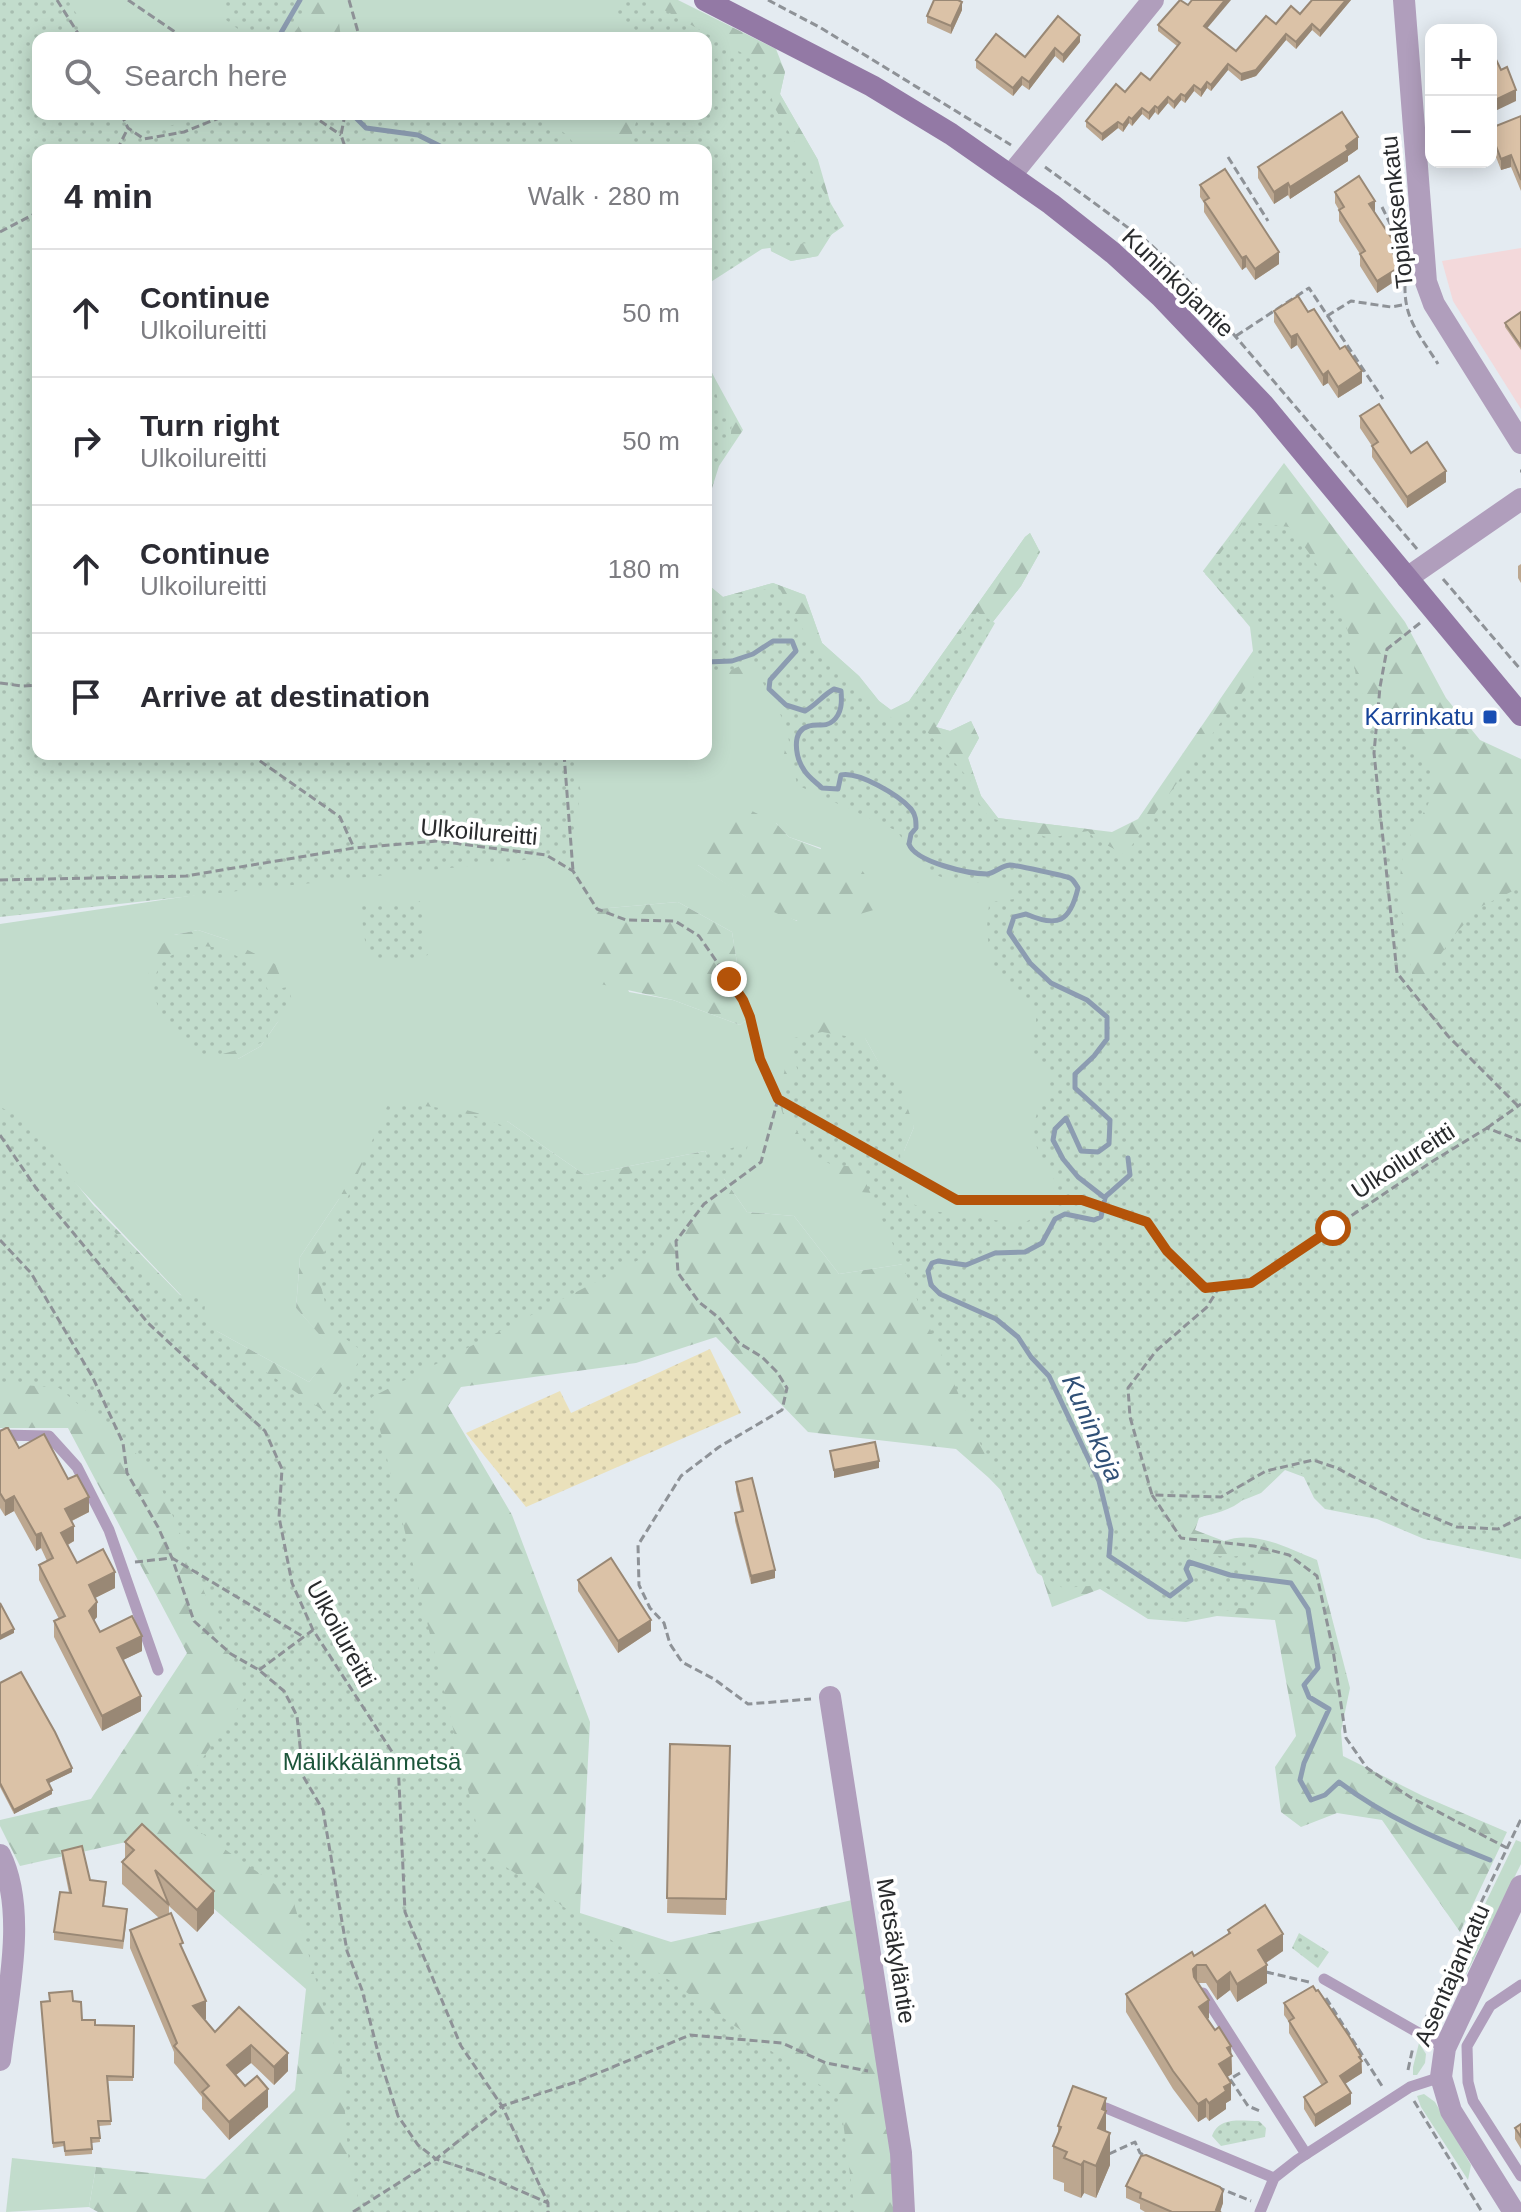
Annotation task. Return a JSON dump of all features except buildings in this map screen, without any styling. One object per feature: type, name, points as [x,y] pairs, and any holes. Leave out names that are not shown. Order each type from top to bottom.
[{"type":"main road","name":"Kuninkojantie","points":[[705,0],[872,86],[951,134],[1011,175],[1113,253],[1161,297],[1263,404],[1521,715]]},
{"type":"street","points":[[1011,175],[1153,0]]},
{"type":"street","name":"Topiaksenkatu","points":[[1404,0],[1426,282],[1434,304],[1521,443]]},
{"type":"street","points":[[1407,578],[1521,499]]},
{"type":"street","name":"Metsäkyläntie","points":[[830,1697],[901,2153],[904,2212]]},
{"type":"street","points":[[0,1855],[12,1884],[16,1914],[0,2060]]},
{"type":"street","name":"Asentajankatu","points":[[1514,2212],[1451,2111],[1441,2077],[1445,2048],[1521,1886]]},
{"type":"lane","points":[[0,1435],[49,1436],[77,1467],[109,1530],[158,1670]]},
{"type":"lane","points":[[1320,1981],[1445,2048]]},
{"type":"lane","points":[[1521,1985],[1490,2006],[1467,2046],[1468,2082],[1473,2101],[1521,2176]]},
{"type":"lane","points":[[1201,1990],[1306,2154]]},
{"type":"lane","points":[[1260,2212],[1274,2178],[1306,2154],[1410,2087],[1441,2077]]},
{"type":"lane","points":[[1106,2108],[1274,2178]]},
{"type":"lane","points":[[1467,2137],[1487,2124]]},
{"type":"path","points":[[57,0],[77,32]]},
{"type":"path","points":[[128,0],[175,32]]},
{"type":"path","points":[[349,0],[358,32]]},
{"type":"path","points":[[768,0],[875,60],[1014,147]]},
{"type":"path","points":[[124,120],[128,128],[144,139],[184,132],[214,120]]},
{"type":"path","points":[[319,120],[341,135]]},
{"type":"path","points":[[344,120],[341,135],[344,144]]},
{"type":"path","points":[[120,144],[128,128]]},
{"type":"path","points":[[1228,157],[1268,221]]},
{"type":"path","points":[[0,232],[32,215]]},
{"type":"path","points":[[1236,336],[1309,288],[1383,399]]},
{"type":"path","points":[[1327,316],[1351,301],[1391,307],[1404,305]]},
{"type":"path","points":[[1441,578],[1521,670]]},
{"type":"path","points":[[1420,623],[1387,649],[1374,753],[1397,973],[1448,1036],[1520,1105],[1487,1128]]},
{"type":"path","points":[[0,683],[32,685]]},
{"type":"path","points":[[259,760],[340,817],[354,848]]},
{"type":"path","points":[[564,760],[573,871],[597,909],[626,920],[675,921],[699,936],[743,1000],[760,1059],[778,1099],[957,1200],[1082,1200],[1147,1222],[1167,1251],[1205,1288],[1220,1286]]},
{"type":"path","name":"Ulkoilureitti","points":[[0,880],[186,876],[354,848],[437,841],[546,855],[573,871]]},
{"type":"path","points":[[778,1099],[761,1162],[704,1204],[676,1241],[678,1273],[699,1302],[719,1318],[739,1343],[762,1357],[777,1372],[787,1388],[782,1410],[719,1447],[681,1476],[638,1545],[639,1585],[650,1608],[664,1623],[670,1644],[682,1662],[714,1679],[748,1704],[830,1697]]},
{"type":"path","name":"Ulkoilureitti","points":[[1220,1286],[1251,1283],[1487,1128],[1521,1141]]},
{"type":"path","name":"Ulkoilureitti","points":[[0,1135],[36,1188],[148,1323],[265,1431],[282,1469],[279,1517],[292,1583],[313,1630],[398,1761],[405,1912],[461,2046],[502,2106],[548,2203],[548,2212]]},
{"type":"path","points":[[0,1240],[31,1273],[93,1378],[123,1443],[127,1473],[158,1527],[194,1621],[231,1654],[259,1670],[284,1691],[297,1716],[303,1776],[323,1810],[347,1951],[362,1990],[398,2116],[418,2145],[436,2159],[482,2174],[548,2203]]},
{"type":"path","points":[[1220,1286],[1207,1307],[1156,1351],[1128,1388],[1130,1417],[1152,1495],[1181,1538],[1254,1546],[1289,1555],[1317,1576],[1333,1650],[1346,1738],[1367,1768],[1378,1776],[1410,1797],[1507,1848]]},
{"type":"path","points":[[1152,1495],[1221,1497],[1266,1471],[1313,1460],[1337,1468],[1411,1508],[1457,1527],[1498,1529],[1521,1517]]},
{"type":"path","points":[[121,1563],[172,1558],[302,1636]]},
{"type":"path","points":[[259,1670],[313,1630]]},
{"type":"path","points":[[1262,1965],[1266,1972],[1320,1981],[1384,2090]]},
{"type":"path","points":[[353,2212],[436,2159],[502,2106],[579,2081],[690,2035],[782,2043],[826,2063],[889,2075]]},
{"type":"path","points":[[1100,2158],[1135,2142],[1140,2153],[1154,2159]]},
{"type":"path","points":[[1209,2183],[1251,2201]]},
{"type":"shaded area","points":[[1521,248],[1521,409],[1453,301],[1442,261]]},
{"type":"green space","points":[[0,0],[68,0],[87,32],[32,32],[32,120],[130,120],[134,126],[152,130],[194,120],[546,120],[567,135],[574,144],[392,144],[368,139],[353,144],[32,144],[32,760],[573,760],[581,792],[569,855],[0,917]]},
{"type":"green space","points":[[56,0],[660,0],[785,72],[780,94],[818,160],[818,256],[791,261],[771,251],[770,239],[712,158],[712,144],[340,144],[316,120],[712,120],[712,32],[76,32]]},
{"type":"green space","points":[[224,0],[336,0],[340,32],[242,32],[235,26]]},
{"type":"green space","points":[[225,0],[306,0],[306,17],[295,32],[242,32],[226,20]]},
{"type":"green space","points":[[615,0],[646,0],[704,32],[638,32],[615,11]]},
{"type":"green space","points":[[623,0],[678,0],[776,49],[785,72],[780,94],[818,160],[837,226],[818,256],[791,261],[771,251],[770,239],[712,158],[712,144],[609,144],[623,120],[712,120],[712,32],[627,32],[632,21]]},
{"type":"green space","points":[[712,37],[767,67],[773,105],[844,226],[822,241],[762,249],[712,281],[712,144],[626,144],[637,120],[712,120]]},
{"type":"green space","points":[[127,120],[209,120],[144,139]]},
{"type":"green space","points":[[712,373],[743,430],[719,466],[712,488]]},
{"type":"green space","points":[[712,377],[718,400],[732,420],[730,446],[712,470]]},
{"type":"green space","points":[[1284,463],[1405,622],[1446,698],[1480,740],[1521,759],[1521,1118],[1046,886],[1005,879],[966,884],[918,865],[898,834],[797,781],[784,754],[794,712],[773,706],[761,661],[742,676],[712,674],[712,588],[723,597],[773,583],[805,595],[822,643],[891,710],[909,701],[1030,533],[1040,552],[1021,586],[992,623],[936,727],[950,731],[971,721],[979,738],[968,758],[981,796],[998,818],[1112,832],[1138,819],[1253,651],[1250,627],[1203,571]]},
{"type":"green space","points":[[1244,521],[1289,527],[1317,566],[1339,608],[1364,696],[1430,769],[1433,779],[1431,798],[1407,842],[1401,868],[1403,921],[1415,990],[1456,933],[1480,907],[1521,887],[1521,1559],[1424,1539],[1377,1519],[1325,1509],[1314,1498],[1301,1471],[1284,1465],[1270,1472],[1234,1506],[1183,1521],[1178,1532],[1185,1541],[1204,1553],[1236,1556],[1258,1553],[1254,1609],[1239,1608],[1187,1619],[1152,1617],[1102,1585],[1063,1588],[1037,1573],[859,1167],[833,1165],[816,1158],[783,1112],[782,1089],[798,1072],[789,1039],[822,1032],[857,1038],[902,1089],[904,1141],[900,1151],[901,1179],[911,1203],[926,1210],[1021,1224],[1046,1212],[1054,1203],[1057,1183],[1041,1158],[1034,1128],[1049,1084],[1046,1071],[1030,1048],[1035,1011],[1030,1001],[1006,986],[997,975],[988,944],[990,902],[1015,899],[1015,889],[1002,881],[955,882],[936,875],[912,853],[897,831],[797,785],[786,725],[751,661],[712,675],[712,596],[723,601],[778,586],[817,654],[895,721],[977,612],[995,623],[954,694],[923,727],[970,780],[977,801],[989,817],[1049,838],[1088,831],[1094,838],[1125,855],[1255,675],[1254,625],[1205,574]]},
{"type":"green space","points":[[1030,533],[1040,552],[1021,586],[992,623],[936,727],[950,731],[971,721],[979,738],[968,758],[981,796],[998,818],[1087,829],[1295,1163],[956,1256],[839,1274],[794,1216],[747,1212],[705,1151],[585,1175],[507,1121],[339,1199],[300,1257],[296,1308],[335,1351],[309,1382],[213,1329],[39,1145],[0,1112],[0,924],[560,841],[552,760],[712,760],[712,588],[723,597],[773,583],[805,595],[822,643],[891,710],[909,701]],"holes":[[[776,823],[789,837],[821,848],[797,921],[745,896],[698,865]],[[678,902],[732,932],[743,1000],[750,1017],[740,1025],[673,1000],[629,992],[597,909]],[[198,930],[228,940],[279,1020],[261,1046],[238,1059],[174,935]],[[865,1038],[914,1127],[904,1151]]]},
{"type":"green space","points":[[750,810],[776,823],[789,837],[857,863],[873,886],[879,908],[826,921],[795,920],[757,903],[698,865],[698,846],[719,827]]},
{"type":"green space","points":[[420,901],[428,955],[398,961],[368,961],[360,906]]},
{"type":"green space","points":[[678,902],[732,932],[743,1000],[750,1017],[740,1025],[673,1000],[591,982],[587,941],[597,909]]},
{"type":"green space","points":[[198,930],[228,940],[275,964],[286,990],[279,1020],[261,1046],[238,1059],[215,1057],[199,1046],[152,996],[148,967],[159,947],[174,935]]},
{"type":"green space","points":[[203,946],[221,948],[256,966],[268,990],[289,987],[293,1007],[268,1031],[268,1041],[212,1057],[192,1048],[162,1016],[155,998],[155,980],[162,964],[178,952]]},
{"type":"green space","points":[[846,1019],[865,1038],[879,1063],[902,1091],[914,1127],[904,1151],[894,1195],[850,1191],[813,1175],[793,1145],[778,1099],[792,1038],[825,1020]]},
{"type":"green space","name":"Mälikkälänmetsä","points":[[414,1096],[507,1121],[585,1175],[705,1151],[747,1212],[794,1216],[839,1274],[956,1256],[1521,1558],[1285,1470],[1261,1493],[1199,1518],[1195,1530],[1224,1541],[1259,1539],[1317,1560],[1350,1688],[1341,1731],[1343,1756],[1423,1796],[1507,1832],[1460,1932],[1382,1820],[1337,1813],[1301,1827],[1281,1812],[1275,1767],[1296,1736],[1275,1620],[1217,1616],[1186,1622],[1148,1619],[1100,1589],[1052,1607],[1021,1511],[956,1449],[808,1432],[716,1337],[636,1363],[461,1387],[448,1406],[512,1515],[590,1722],[580,1913],[671,1942],[852,1900],[892,2147],[895,2212],[98,2212],[89,2207],[96,2167],[205,2179],[295,2090],[306,1989],[135,1840],[20,1866],[0,1826],[0,1820],[91,1799],[187,1653],[68,1428],[0,1428],[0,1112],[213,1329],[309,1382],[334,1351],[296,1308],[300,1257],[339,1199],[382,1116]]},
{"type":"green space","name":"Mälikkälänmetsä","points":[[388,1104],[441,1108],[509,1128],[550,1152],[589,1184],[748,1144],[744,1162],[687,1209],[656,1251],[372,1397],[483,1851],[840,2099],[855,2212],[362,2212],[349,2165],[342,2072],[292,1896],[167,1809],[247,1695],[153,1468],[59,1388],[0,1383],[0,1107],[15,1114],[36,1133],[164,1294],[206,1297],[204,1314],[230,1348],[324,1411],[365,1353],[331,1328],[317,1269]]},
{"type":"green space","points":[[1516,1840],[1521,1842],[1521,1864],[1441,2025],[1426,2026]]},
{"type":"green space","points":[[1299,1933],[1329,1952],[1318,1968],[1292,1948]]},
{"type":"green space","points":[[1419,2043],[1426,2054],[1425,2063],[1417,2075],[1413,2075],[1413,2067]]},
{"type":"green space","points":[[1424,2094],[1435,2102],[1471,2165],[1468,2180],[1421,2107],[1417,2096]]},
{"type":"green space","points":[[1259,2121],[1266,2128],[1265,2137],[1221,2146],[1212,2136],[1225,2122]]},
{"type":"green space","points":[[12,2158],[96,2167],[89,2207],[6,2212]]},
{"type":"sand","points":[[710,1349],[741,1413],[526,1507],[466,1433],[560,1391],[571,1413]]},
{"type":"waterway","name":"Kuninkoja","points":[[281,32],[300,0]]},
{"type":"waterway","name":"Kuninkoja","points":[[358,120],[366,128],[418,135],[436,144]]},
{"type":"waterway","name":"Kuninkoja","points":[[712,662],[732,661],[753,654],[773,641],[792,641],[796,651],[770,680],[769,689],[786,705],[805,711],[834,689],[841,691],[841,707],[836,718],[827,724],[803,729],[797,739],[801,765],[822,788],[838,789],[841,775],[848,775],[867,780],[897,797],[914,814],[916,828],[909,844],[921,856],[932,861],[968,872],[987,874],[1014,865],[1066,877],[1075,883],[1078,888],[1075,899],[1061,919],[1046,921],[1026,914],[1014,917],[1009,932],[1030,963],[1051,983],[1087,1000],[1107,1017],[1107,1039],[1075,1074],[1075,1088],[1110,1120],[1109,1144],[1098,1152],[1081,1151],[1066,1118],[1055,1129],[1053,1140],[1078,1177],[1105,1198],[1101,1217],[1094,1220],[1065,1214],[1055,1219],[1042,1243],[1025,1252],[995,1253],[966,1265],[932,1263],[928,1271],[931,1285],[940,1294],[996,1319],[1018,1337],[1049,1376],[1099,1481],[1111,1530],[1109,1556],[1170,1596],[1191,1580],[1186,1569],[1189,1562],[1230,1575],[1291,1583],[1308,1609],[1318,1668],[1304,1685],[1309,1697],[1329,1709],[1304,1763],[1300,1780],[1311,1800],[1325,1795],[1339,1782],[1393,1817],[1490,1860]]},
{"type":"waterway","points":[[1105,1197],[1130,1175],[1128,1158]]},
{"type":"place","name":"Karrinkatu","points":[[1490,717]]},
{"type":"route","points":[[729,979],[750,1017],[760,1059],[778,1099],[957,1200],[1082,1200],[1147,1222],[1167,1251],[1205,1288],[1251,1283],[1333,1228]]}]
